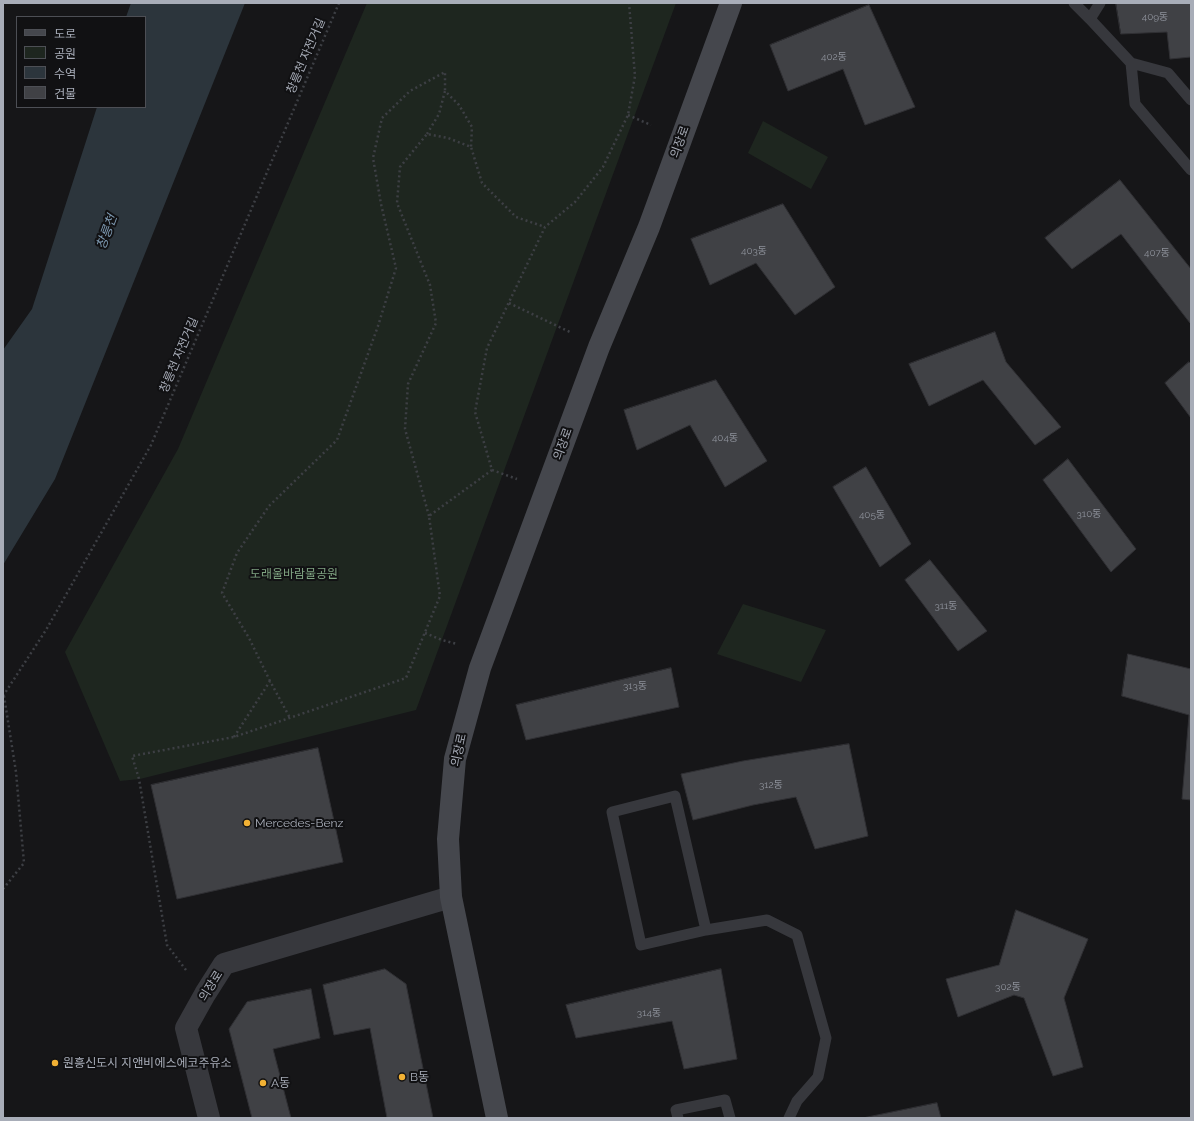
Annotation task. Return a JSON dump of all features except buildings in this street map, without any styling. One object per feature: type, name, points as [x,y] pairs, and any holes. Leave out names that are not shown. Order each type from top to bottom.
[{"type":"street","name":"의장로","points":[[498,1118],[451,897],[448,839],[455,759],[480,668],[599,347],[648,227],[731,3]]},
{"type":"street","name":"의장로","points":[[209,1118],[186,1028],[224,964],[451,897]]},
{"type":"lane","points":[[1074,3],[1131,63],[1168,72],[1191,100]]},
{"type":"lane","points":[[1090,19],[1100,3]]},
{"type":"lane","points":[[1131,63],[1135,104],[1191,170]]},
{"type":"lane","points":[[706,930],[675,796],[612,812],[641,945],[706,930],[767,920],[797,935],[826,1038],[818,1077],[797,1101],[789,1118]]},
{"type":"lane","points":[[678,1118],[676,1110],[725,1100],[730,1118]]},
{"type":"path","name":"창릉천 자전거길","points":[[4,696],[46,630],[151,445],[339,3]]},
{"type":"path","points":[[492,470],[475,412],[487,348],[545,227],[575,202],[603,167],[628,115],[635,76],[629,3]]},
{"type":"path","points":[[186,970],[167,945],[140,779],[132,756],[234,738],[406,678],[440,596],[429,516],[405,429],[408,384],[436,323],[430,285],[397,203],[400,167],[427,134],[439,114],[445,91],[445,72],[410,91],[382,118],[373,158],[381,204],[396,268],[378,326],[337,440],[268,506],[237,553],[222,593],[249,638],[290,718]]},
{"type":"path","points":[[445,91],[459,105],[472,127],[471,147],[482,183],[516,217],[545,227]]},
{"type":"path","points":[[628,115],[650,125]]},
{"type":"path","points":[[427,134],[448,138],[471,147]]},
{"type":"path","points":[[509,303],[572,333]]},
{"type":"path","points":[[429,516],[492,470]]},
{"type":"path","points":[[492,470],[517,479]]},
{"type":"path","points":[[425,633],[457,644]]},
{"type":"path","points":[[234,738],[270,681]]},
{"type":"path","points":[[3,890],[24,863],[16,772],[4,696]]},
{"type":"green space","name":"도래울바람물공원","points":[[367,3],[676,3],[416,710],[140,779],[120,781],[65,652],[178,449]]},
{"type":"green space","points":[[763,121],[828,157],[811,189],[748,153]]},
{"type":"green space","points":[[743,604],[826,630],[801,682],[717,654]]},
{"type":"water","name":"창릉천","points":[[131,3],[245,3],[55,479],[3,565],[3,350],[32,309],[97,108],[146,108],[146,16],[126,16]]},
{"type":"place","name":"Mercedes-Benz","points":[[247,823]]},
{"type":"place","name":"원흥신도시 지앤비에스에코주유소","points":[[55,1063]]},
{"type":"place","name":"B동","points":[[402,1077]]},
{"type":"place","name":"A동","points":[[263,1083]]}]
